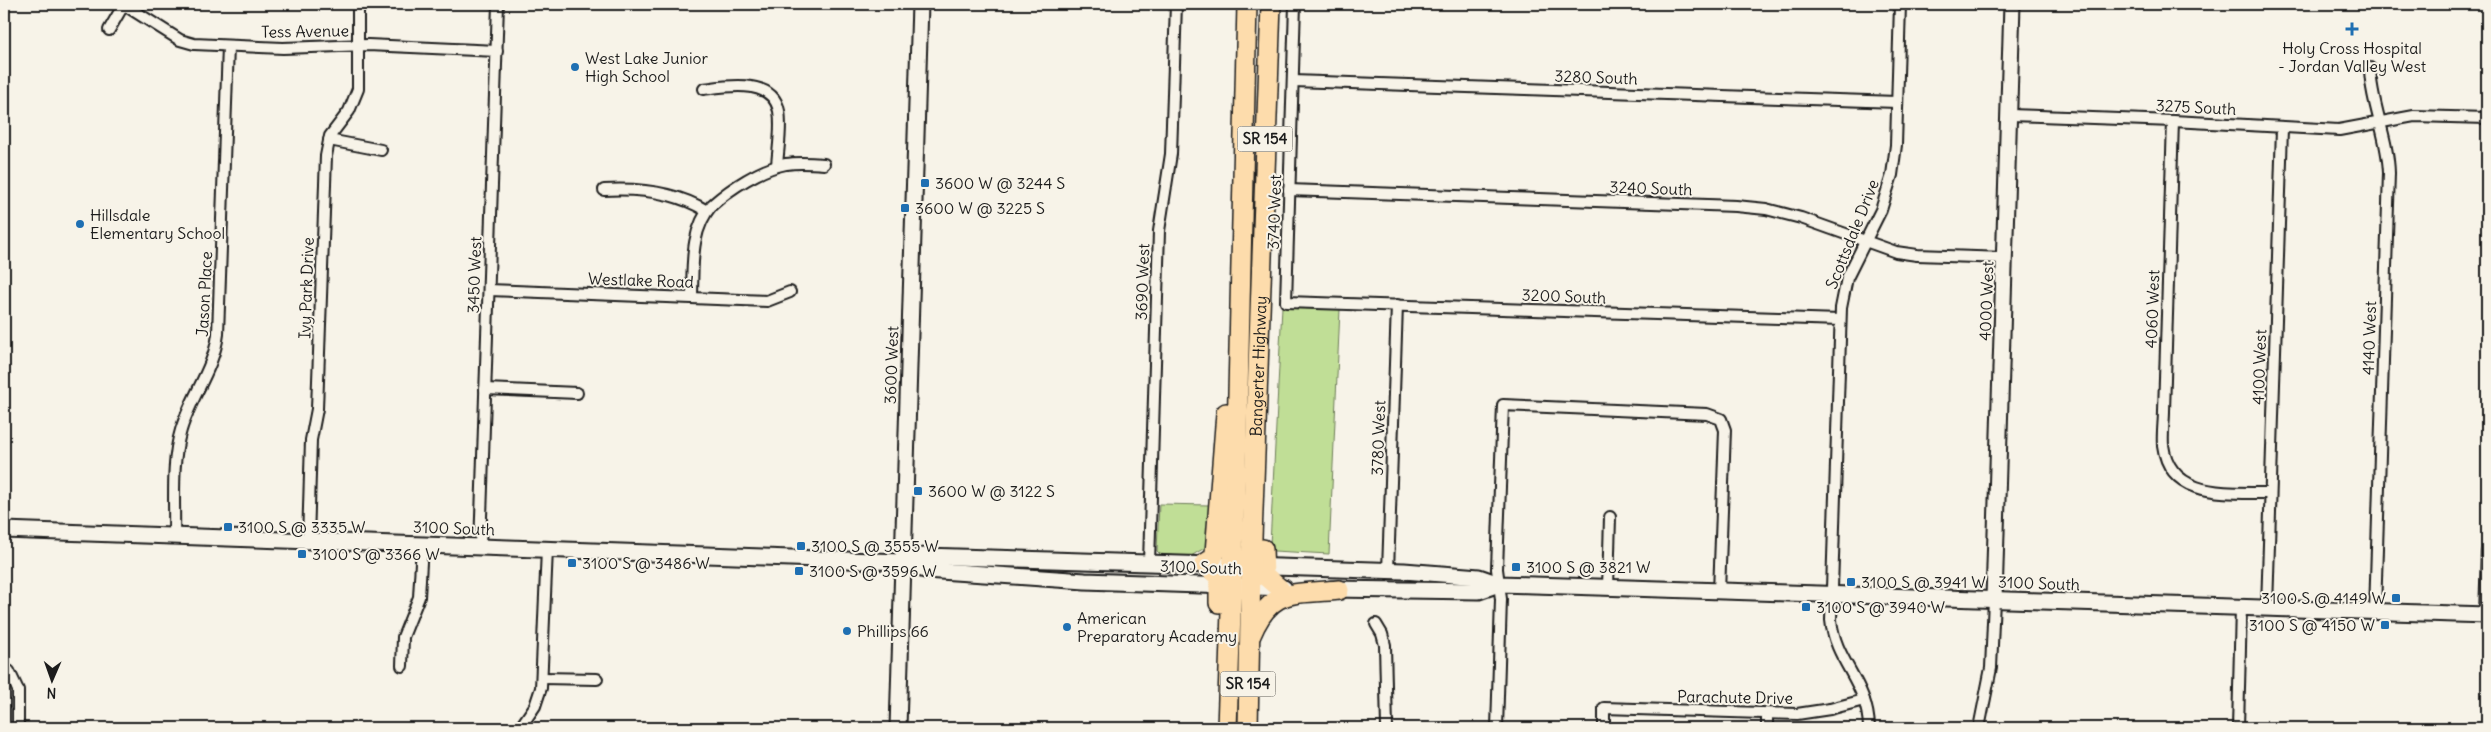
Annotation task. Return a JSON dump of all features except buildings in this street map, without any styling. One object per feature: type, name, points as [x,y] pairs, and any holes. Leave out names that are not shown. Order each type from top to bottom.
[{"type":"highway","name":"Bangerter Highway","points":[[1247,4],[1238,362],[1248,566]]},
{"type":"highway","name":"Bangerter Highway","points":[[1227,728],[1234,586],[1248,566],[1270,4]]},
{"type":"highway","points":[[1244,104],[1253,124],[1250,250],[1260,275]]},
{"type":"highway","points":[[1215,728],[1234,586],[1219,577],[1204,564],[1212,559],[1215,553],[1228,379],[1238,362]]},
{"type":"highway","points":[[1248,566],[1264,575],[1279,588]]},
{"type":"highway","name":"Bangerter Highway","points":[[1234,586],[1249,640],[1248,728]]},
{"type":"highway","points":[[1249,640],[1262,613],[1280,596],[1339,590]]},
{"type":"main road","name":"3600 West","points":[[898,728],[920,4]]},
{"type":"main road","name":"4000 West","points":[[1994,599],[2012,4]]},
{"type":"main road","name":"3100 South","points":[[4,530],[902,562],[925,570],[1085,582],[1339,590],[1479,591],[1500,584]]},
{"type":"main road","name":"3100 South","points":[[902,562],[924,556],[1204,564],[1388,571],[1478,577],[1500,584],[2486,615]]},
{"type":"street","name":"Tess Avenue","points":[[109,30],[124,4],[185,42],[228,46],[291,48],[359,45],[497,51]]},
{"type":"street","name":"Ivy Park Drive","points":[[308,541],[311,440],[317,409],[326,156],[329,140],[355,100],[358,82],[358,4]]},
{"type":"street","name":"3450 West","points":[[480,547],[498,4]]},
{"type":"street","name":"3690 West","points":[[1148,563],[1158,240],[1171,154],[1176,4]]},
{"type":"street","name":"3740 West","points":[[1286,302],[1295,4]]},
{"type":"street","name":"Scottsdale Drive","points":[[1869,728],[1864,700],[1856,679],[1834,640],[1830,595],[1840,320],[1841,300],[1847,278],[1880,210],[1892,175],[1896,154],[1900,4]]},
{"type":"street","name":"Jason Place","points":[[174,536],[179,439],[184,421],[213,358],[218,334],[228,46]]},
{"type":"street","name":"4140 West","points":[[2370,68],[2372,94],[2388,151],[2389,186],[2375,611]]},
{"type":"street","name":"3280 South","points":[[1293,81],[1897,102]]},
{"type":"street","points":[[704,89],[724,86],[750,87],[761,89],[771,96],[777,105],[779,118],[777,166]]},
{"type":"street","name":"3275 South","points":[[2010,115],[2173,120],[2340,130],[2380,122]]},
{"type":"street","points":[[2380,122],[2428,115],[2487,118]]},
{"type":"street","name":"4060 West","points":[[2173,120],[2163,445],[2167,460],[2179,478],[2193,488],[2219,493],[2270,493]]},
{"type":"street","name":"4100 West","points":[[2267,608],[2282,128]]},
{"type":"street","points":[[329,140],[382,150]]},
{"type":"street","points":[[692,296],[694,247],[706,211],[727,193],[777,166],[796,163],[824,164]]},
{"type":"street","points":[[604,190],[627,190],[676,196],[706,211]]},
{"type":"street","name":"3240 South","points":[[1289,190],[1736,206],[1766,209],[1801,218],[1896,252],[1917,255],[2005,258]]},
{"type":"street","name":"Westlake Road","points":[[489,290],[692,296],[767,301],[790,292]]},
{"type":"street","name":"3200 South","points":[[1286,302],[1840,320]]},
{"type":"street","name":"3780 West","points":[[1388,571],[1397,306]]},
{"type":"street","points":[[485,389],[577,393]]},
{"type":"street","points":[[1497,728],[1501,599],[1497,569],[1503,405],[1707,414],[1721,419],[1724,430],[1719,592]]},
{"type":"street","points":[[1608,588],[1610,517]]},
{"type":"street","points":[[402,666],[403,636],[419,597],[422,545]]},
{"type":"street","points":[[520,728],[534,706],[542,678],[547,549]]},
{"type":"street","points":[[2486,615],[2487,552]]},
{"type":"street","points":[[1979,728],[1991,668],[1994,599]]},
{"type":"street","points":[[2238,728],[2241,607]]},
{"type":"street","points":[[1376,624],[1382,634],[1385,645],[1387,728]]},
{"type":"street","points":[[9,671],[18,690],[18,728]]},
{"type":"street","points":[[542,678],[597,679]]},
{"type":"street","name":"Parachute Drive","points":[[1604,728],[1604,708],[1797,714],[1830,709],[1864,700]]},
{"type":"street","points":[[1767,728],[1768,714]]},
{"type":"green space","points":[[1282,307],[1340,309],[1329,554],[1274,551],[1270,545]]},
{"type":"green space","points":[[1159,504],[1209,505],[1208,546],[1191,556],[1162,556],[1157,551]]},
{"type":"place","name":"Holy Cross Hospital - Jordan Valley West","points":[[2352,29]]},
{"type":"place","name":"West Lake Junior High School","points":[[575,67]]},
{"type":"place","name":"3600 W @ 3244 S","points":[[925,183]]},
{"type":"place","name":"3600 W @ 3225 S","points":[[905,208]]},
{"type":"place","name":"Hillsdale Elementary School","points":[[80,224]]},
{"type":"place","name":"3600 W @ 3122 S","points":[[918,491]]},
{"type":"place","name":"3100 S @ 3335 W","points":[[228,527]]},
{"type":"place","name":"3100 S @ 3555 W","points":[[801,546]]},
{"type":"place","name":"3100 S @ 3366 W","points":[[302,554]]},
{"type":"place","name":"3100 S @ 3486 W","points":[[572,563]]},
{"type":"place","name":"3100 S @ 3821 W","points":[[1516,567]]},
{"type":"place","name":"3100 S @ 3596 W","points":[[799,571]]},
{"type":"place","name":"3100 S @ 3941 W","points":[[1851,582]]},
{"type":"place","name":"3100 S @ 4149 W","points":[[2396,598]]},
{"type":"place","name":"3100 S @ 3940 W","points":[[1806,607]]},
{"type":"place","name":"3100 S @ 4150 W","points":[[2385,625]]},
{"type":"place","name":"American Preparatory Academy","points":[[1067,627]]},
{"type":"place","name":"Phillips 66","points":[[847,631]]}]
